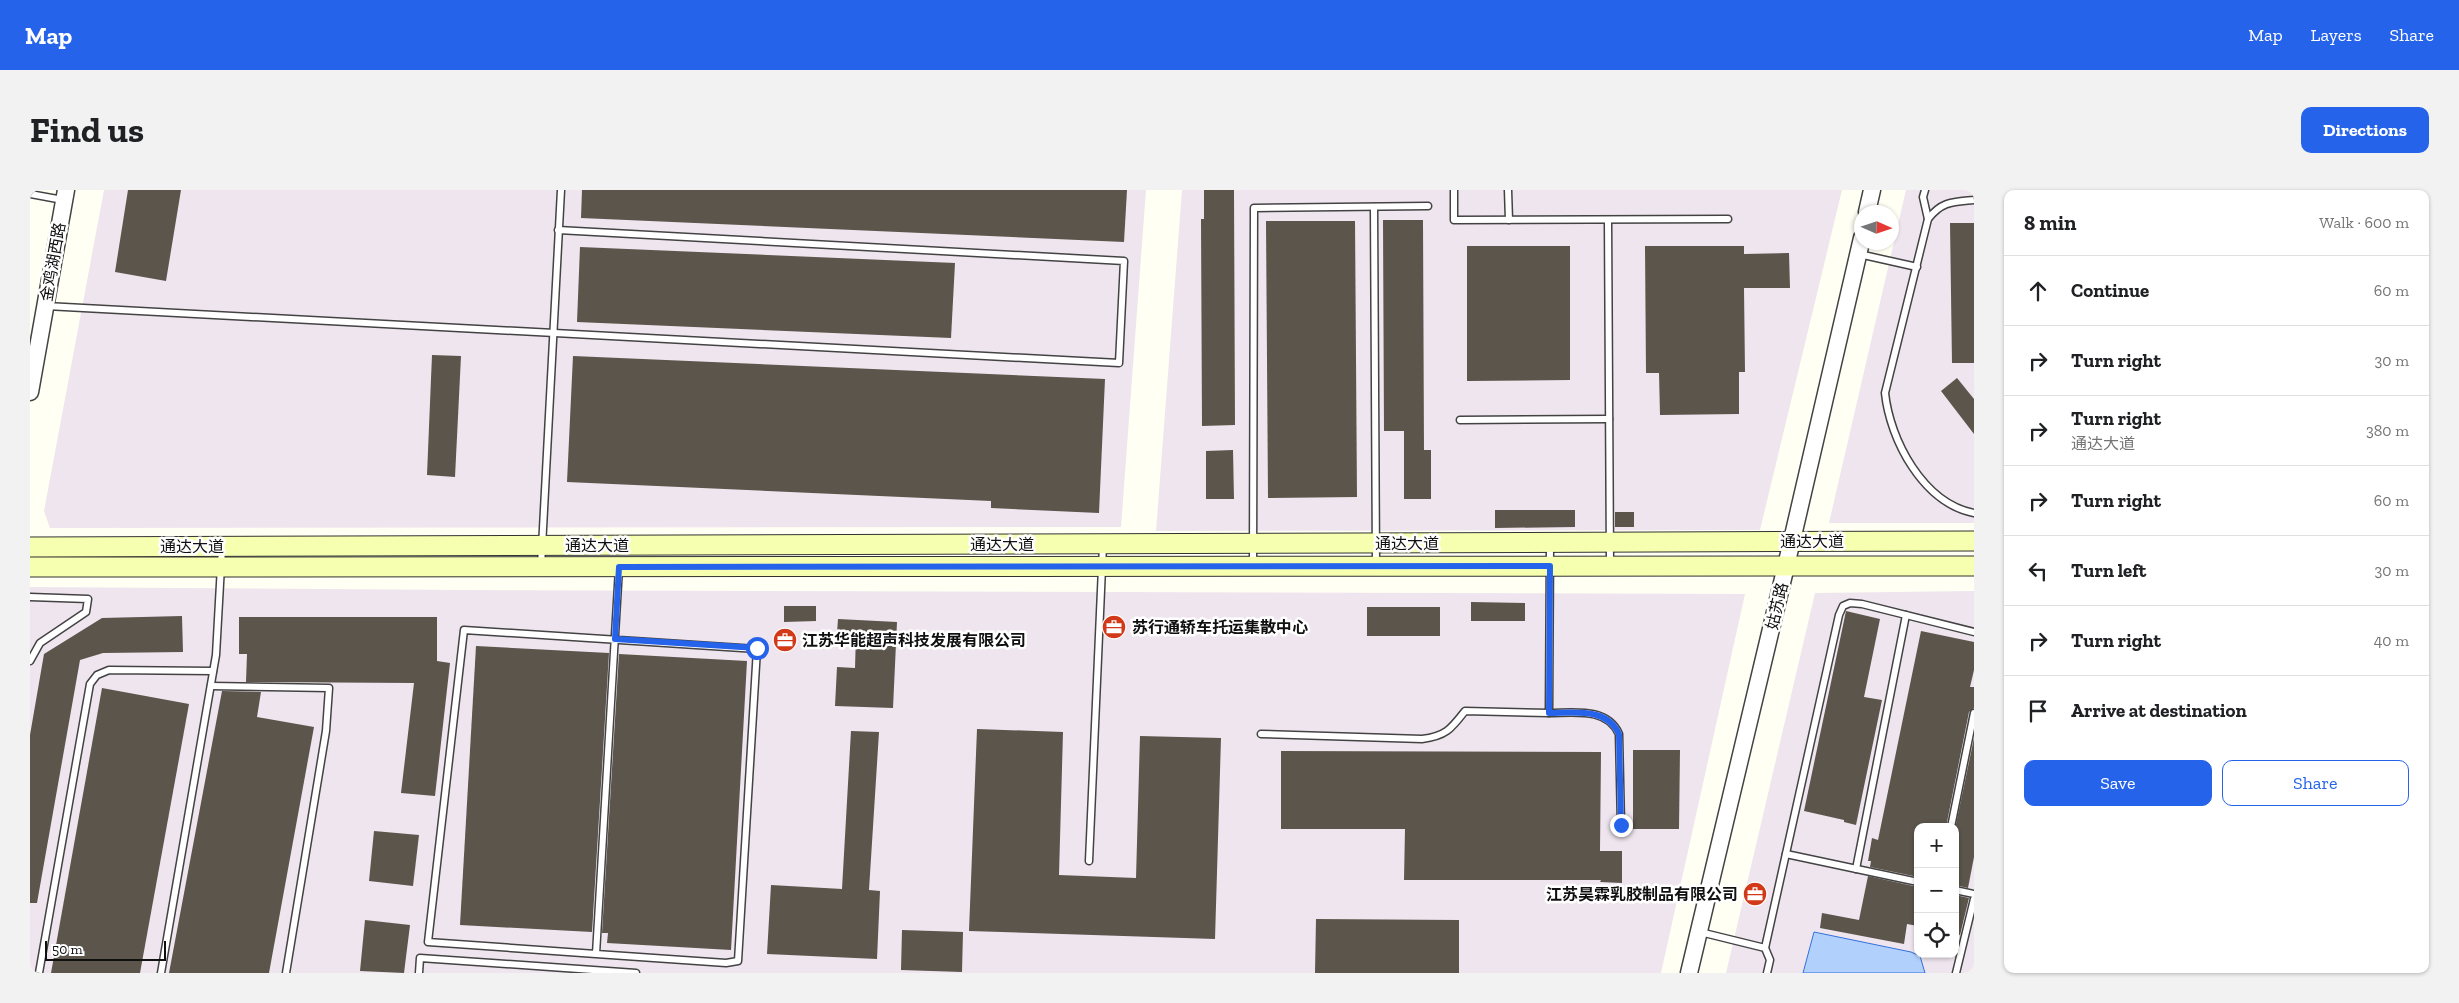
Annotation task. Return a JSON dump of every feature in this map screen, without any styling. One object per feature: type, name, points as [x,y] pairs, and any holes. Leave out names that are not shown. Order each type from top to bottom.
[{"type":"main road","name":"通达大道","points":[[30,547],[1974,541]]},
{"type":"main road","name":"通达大道","points":[[30,567],[1974,566]]},
{"type":"street","points":[[1869,205],[1872,190]]},
{"type":"street","name":"金鸡湖西路","points":[[30,392],[41,316],[65,195]]},
{"type":"street","name":"姑苏路","points":[[1689,973],[1792,542],[1859,250]]},
{"type":"lane","points":[[541,567],[561,190]]},
{"type":"lane","points":[[1454,190],[1454,220],[1728,220]]},
{"type":"lane","points":[[1508,190],[1508,220]]},
{"type":"lane","points":[[1925,190],[1923,197],[1928,219],[1886,393],[1887,411],[1907,457],[1924,480],[1938,495],[1971,512],[1974,507]]},
{"type":"lane","points":[[30,194],[65,195]]},
{"type":"lane","points":[[1928,219],[1938,207],[1952,202],[1974,200]]},
{"type":"lane","points":[[1253,566],[1254,208],[1428,206]]},
{"type":"lane","points":[[1374,207],[1376,566]]},
{"type":"lane","points":[[1608,220],[1610,566]]},
{"type":"lane","points":[[41,316],[553,333],[1119,363],[1124,261],[558,230]]},
{"type":"lane","points":[[1871,250],[1917,267]]},
{"type":"lane","points":[[1460,420],[1609,419]]},
{"type":"lane","points":[[1549,713],[1550,542]]},
{"type":"lane","points":[[1089,861],[1103,544]]},
{"type":"lane","points":[[161,973],[214,671],[222,546]]},
{"type":"lane","points":[[596,954],[619,567]]},
{"type":"lane","points":[[30,597],[88,599],[86,612],[40,642],[33,652],[30,661]]},
{"type":"lane","points":[[1767,973],[1770,960],[1765,948],[1839,615],[1843,606],[1850,603],[1862,604],[1974,632]]},
{"type":"lane","points":[[1856,869],[1906,615]]},
{"type":"lane","points":[[464,630],[757,648],[740,956],[738,961],[726,963],[596,954],[428,942],[464,630]]},
{"type":"lane","points":[[39,973],[90,684],[97,675],[109,670],[214,671]]},
{"type":"lane","points":[[211,686],[329,688],[326,731],[286,973]]},
{"type":"lane","points":[[1260,734],[1422,739],[1442,735],[1466,711],[1596,714],[1604,716],[1615,726],[1619,734],[1621,825]]},
{"type":"lane","points":[[1952,823],[1974,713]]},
{"type":"lane","points":[[1786,854],[1914,881]]},
{"type":"lane","points":[[1959,891],[1974,894]]},
{"type":"lane","points":[[1956,973],[1974,899]]},
{"type":"lane","points":[[1699,932],[1765,948]]},
{"type":"lane","points":[[419,973],[420,958],[636,973]]},
{"type":"shaded area","points":[[104,190],[1146,190],[1121,527],[50,528],[44,511]]},
{"type":"shaded area","points":[[1182,190],[1842,190],[1760,530],[1156,531]]},
{"type":"shaded area","points":[[1906,190],[1974,190],[1974,523],[1829,523],[1892,250],[1899,250],[1899,220]]},
{"type":"shaded area","points":[[30,587],[1745,594],[1661,973],[30,973]]},
{"type":"shaded area","points":[[1974,591],[1974,973],[1726,973],[1815,593]]},
{"type":"water","points":[[1814,932],[1911,952],[1914,953],[1914,958],[1921,958],[1925,973],[1803,973]]},
{"type":"building","points":[[128,190],[181,190],[166,281],[115,272]]},
{"type":"building","points":[[582,190],[1127,190],[1124,242],[581,218]]},
{"type":"building","points":[[1204,190],[1234,190],[1235,425],[1202,426],[1201,219],[1204,219]]},
{"type":"building","points":[[1383,220],[1423,220],[1424,450],[1431,450],[1431,499],[1404,499],[1404,431],[1384,431]]},
{"type":"building","points":[[1266,221],[1355,221],[1357,497],[1268,498]]},
{"type":"building","points":[[1950,223],[1974,223],[1974,363],[1952,363]]},
{"type":"building","points":[[1467,246],[1570,246],[1570,380],[1467,381]]},
{"type":"building","points":[[1645,246],[1744,246],[1744,254],[1789,253],[1790,288],[1744,288],[1745,372],[1739,372],[1739,414],[1660,415],[1659,373],[1646,373]]},
{"type":"building","points":[[580,247],[955,263],[951,338],[577,322]]},
{"type":"building","points":[[432,355],[461,356],[455,477],[427,475]]},
{"type":"building","points":[[573,356],[1105,379],[1099,513],[991,508],[991,501],[567,482]]},
{"type":"building","points":[[1957,378],[1974,399],[1974,434],[1941,391]]},
{"type":"building","points":[[1233,450],[1234,499],[1206,499],[1206,451]]},
{"type":"building","points":[[1495,510],[1575,510],[1575,527],[1495,528]]},
{"type":"building","points":[[1615,512],[1634,512],[1634,527],[1615,527]]},
{"type":"building","points":[[1471,602],[1525,603],[1525,621],[1471,621]]},
{"type":"building","points":[[784,606],[816,606],[816,621],[784,622]]},
{"type":"building","points":[[1367,607],[1440,607],[1440,636],[1367,636]]},
{"type":"building","points":[[1846,611],[1880,619],[1864,697],[1882,700],[1856,825],[1844,822],[1844,820],[1804,811]]},
{"type":"building","points":[[182,616],[183,652],[103,653],[80,660],[37,903],[30,903],[30,735],[44,654],[102,618]]},
{"type":"building","points":[[239,617],[437,617],[437,661],[450,663],[435,796],[401,793],[414,683],[246,682],[247,654],[239,654]]},
{"type":"building","points":[[838,619],[897,622],[893,708],[835,706],[837,667],[855,668],[856,634],[837,633]]},
{"type":"building","points":[[1921,631],[1974,642],[1974,670],[1970,687],[1974,687],[1974,708],[1969,712],[1947,823],[1914,823],[1914,876],[1870,867],[1871,861],[1868,861],[1872,838],[1878,840]]},
{"type":"building","points":[[476,646],[609,653],[592,932],[460,925]]},
{"type":"building","points":[[619,654],[747,661],[731,950],[607,943],[608,933],[602,933]]},
{"type":"building","points":[[102,688],[189,704],[140,973],[51,973]]},
{"type":"building","points":[[222,691],[261,692],[257,717],[314,727],[269,973],[169,973]]},
{"type":"building","points":[[977,729],[1063,732],[1059,875],[1136,878],[1140,736],[1221,738],[1215,939],[969,931]]},
{"type":"building","points":[[851,731],[879,732],[869,890],[880,891],[877,959],[767,954],[771,885],[842,889]]},
{"type":"building","points":[[1974,738],[1974,857],[1968,888],[1959,886],[1959,823],[1956,823]]},
{"type":"building","points":[[1633,750],[1680,750],[1679,829],[1633,829]]},
{"type":"building","points":[[1281,751],[1601,752],[1600,851],[1622,851],[1622,883],[1600,882],[1601,880],[1404,880],[1405,829],[1281,829]]},
{"type":"building","points":[[374,831],[419,835],[413,886],[369,881]]},
{"type":"building","points":[[1868,876],[1914,886],[1914,925],[1907,924],[1904,944],[1820,928],[1822,913],[1859,920]]},
{"type":"building","points":[[1959,896],[1969,898],[1959,935]]},
{"type":"building","points":[[1316,919],[1459,920],[1459,973],[1315,973]]},
{"type":"building","points":[[365,920],[410,925],[404,973],[360,971]]},
{"type":"building","points":[[902,930],[963,932],[962,972],[901,970]]},
{"type":"place","name":"苏行通轿车托运集散中心","points":[[1114,627]]},
{"type":"place","name":"江苏华能超声科技发展有限公司","points":[[785,640]]},
{"type":"place","name":"江苏昊霖乳胶制品有限公司","points":[[1755,894]]},
{"type":"route","points":[[757,648],[615,639],[619,567],[1550,566],[1549,713],[1596,714],[1604,716],[1615,726],[1619,734],[1621,825]]}]
